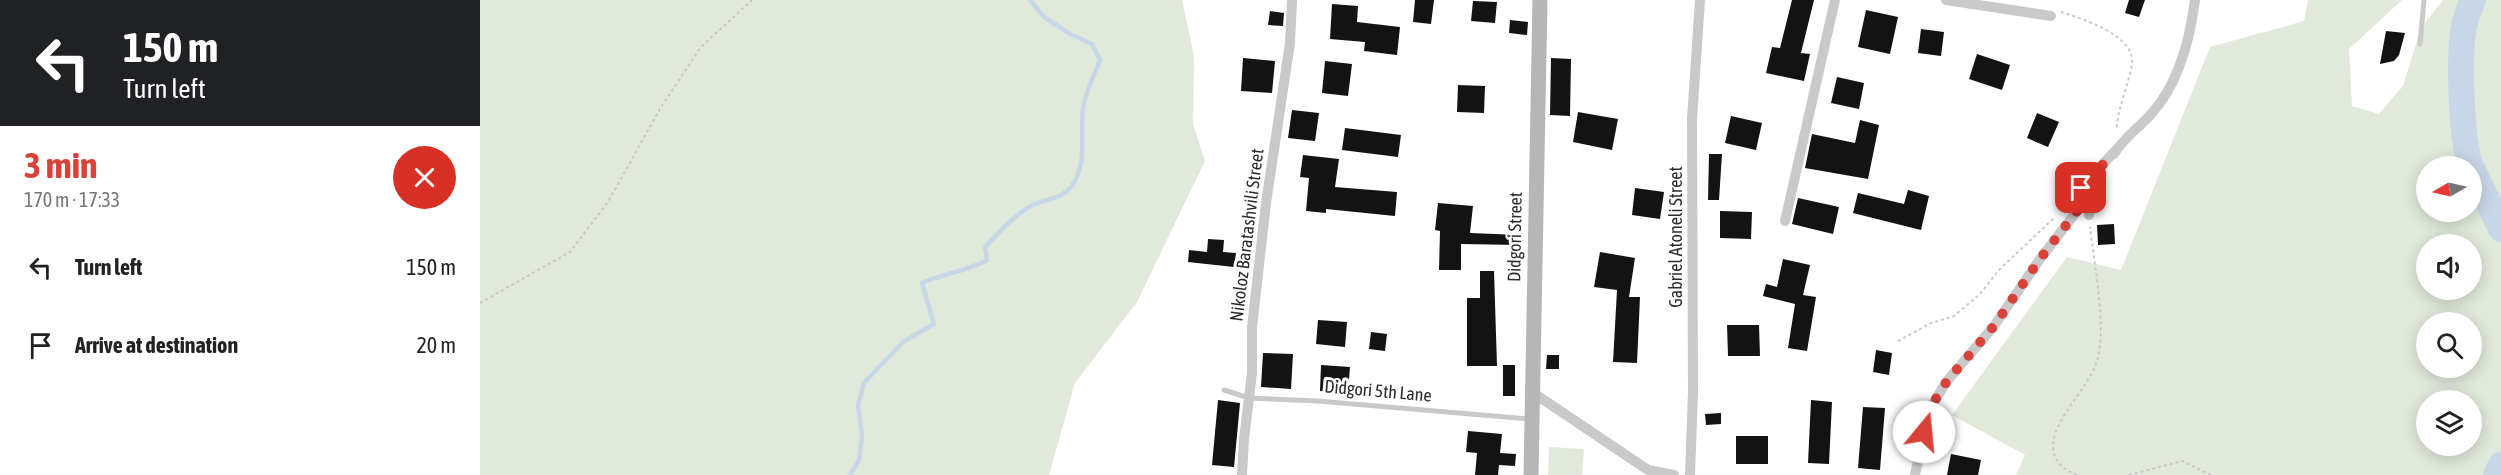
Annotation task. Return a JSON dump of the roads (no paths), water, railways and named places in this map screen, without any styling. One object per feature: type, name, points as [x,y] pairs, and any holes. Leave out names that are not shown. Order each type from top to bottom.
[{"type":"street","name":"Nikoloz Baratashvili Street","points":[[1242,475],[1250,398],[1252,327],[1266,203],[1290,43],[1292,0]]},
{"type":"street","name":"Didgori Street","points":[[1531,475],[1540,0]]},
{"type":"street","name":"Gabriel Atoneli Street","points":[[1690,475],[1693,392],[1692,119],[1700,0]]},
{"type":"street","points":[[1785,221],[1834,0]]},
{"type":"street","points":[[1946,0],[2051,16]]},
{"type":"street","points":[[1915,475],[1929,410],[1947,381],[1994,326],[2040,259],[2084,202],[2103,164],[2154,111],[2175,75],[2191,37],[2196,0]]},
{"type":"street","points":[[2089,215],[2097,183],[2117,149]]},
{"type":"street","points":[[1532,392],[1648,470],[1674,475]]},
{"type":"lane","points":[[2420,44],[2424,0]]},
{"type":"lane","name":"Didgori 5th Lane","points":[[1224,390],[1250,398],[1318,401],[1531,419]]},
{"type":"waterway","points":[[850,475],[859,460],[862,435],[858,405],[864,383],[903,342],[934,324],[922,283],[987,260],[985,247],[1011,220],[1029,207],[1066,192],[1080,169],[1084,103],[1100,60],[1092,44],[1070,34],[1044,17],[1030,0]]},
{"type":"waterway","points":[[2468,156],[2463,117],[2461,73],[2465,22],[2473,0]]},
{"type":"waterway","points":[[2482,189],[2501,229]]},
{"type":"waterway","points":[[2496,475],[2501,465]]}]
